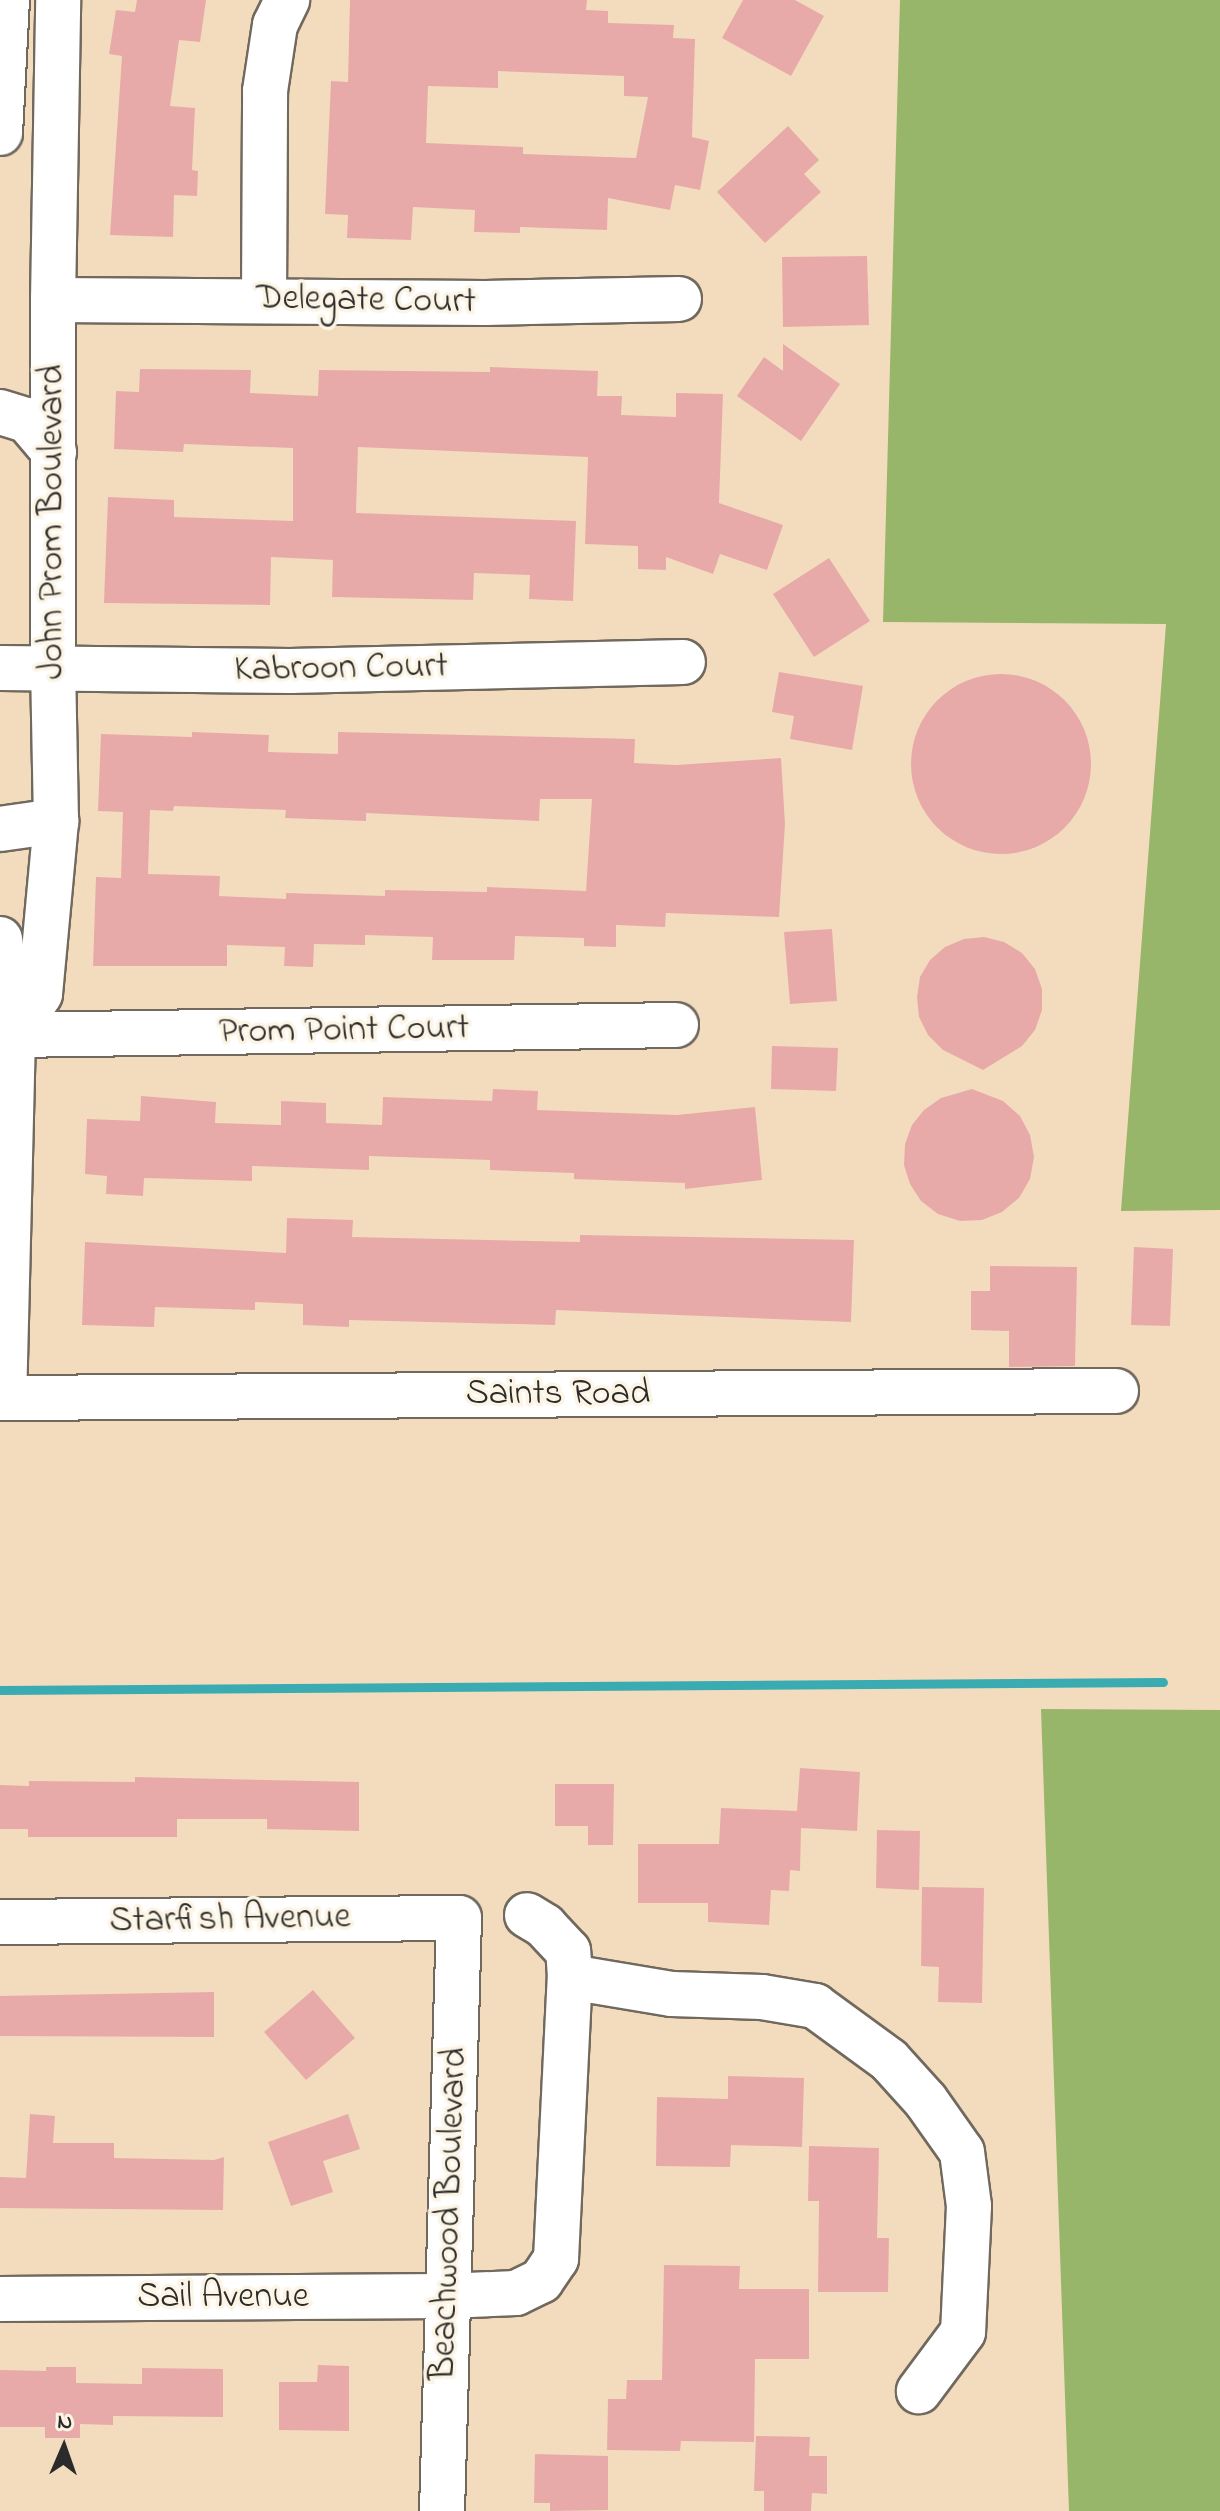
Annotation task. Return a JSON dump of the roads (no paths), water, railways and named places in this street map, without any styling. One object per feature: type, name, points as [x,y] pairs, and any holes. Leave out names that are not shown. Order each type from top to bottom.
[{"type":"street","name":"John Prom Boulevard","points":[[13,1035],[40,994],[56,821],[53,300],[58,0]]},
{"type":"street","points":[[264,299],[265,91],[275,25],[287,0]]},
{"type":"street","points":[[5,16],[44,59],[57,100]]},
{"type":"street","points":[[0,133],[5,16]]},
{"type":"street","name":"Delegate Court","points":[[53,300],[264,299],[485,303],[679,299]]},
{"type":"street","points":[[0,412],[27,420],[54,452]]},
{"type":"street","name":"Kabroon Court","points":[[0,668],[53,671],[290,671],[683,662]]},
{"type":"street","points":[[0,829],[56,821]]},
{"type":"street","points":[[0,939],[13,1035],[2,1398]]},
{"type":"street","name":"Prom Point Court","points":[[13,1035],[676,1025]]},
{"type":"street","name":"Saints Road","points":[[2,1398],[1116,1391]]},
{"type":"street","points":[[527,1915],[545,1926],[568,1951],[570,1977],[672,1994],[762,1997],[815,2006],[846,2025],[889,2060],[926,2101],[962,2152],[969,2206],[963,2332],[919,2391]]},
{"type":"street","name":"Starfish Avenue","points":[[0,1922],[459,1918]]},
{"type":"street","name":"Beachwood Boulevard","points":[[442,2511],[459,1918]]},
{"type":"street","name":"Sail Avenue","points":[[0,2299],[446,2296],[516,2293],[541,2281],[556,2259],[570,1977]]},
{"type":"waterway","points":[[0,1690],[1163,1682]]}]
